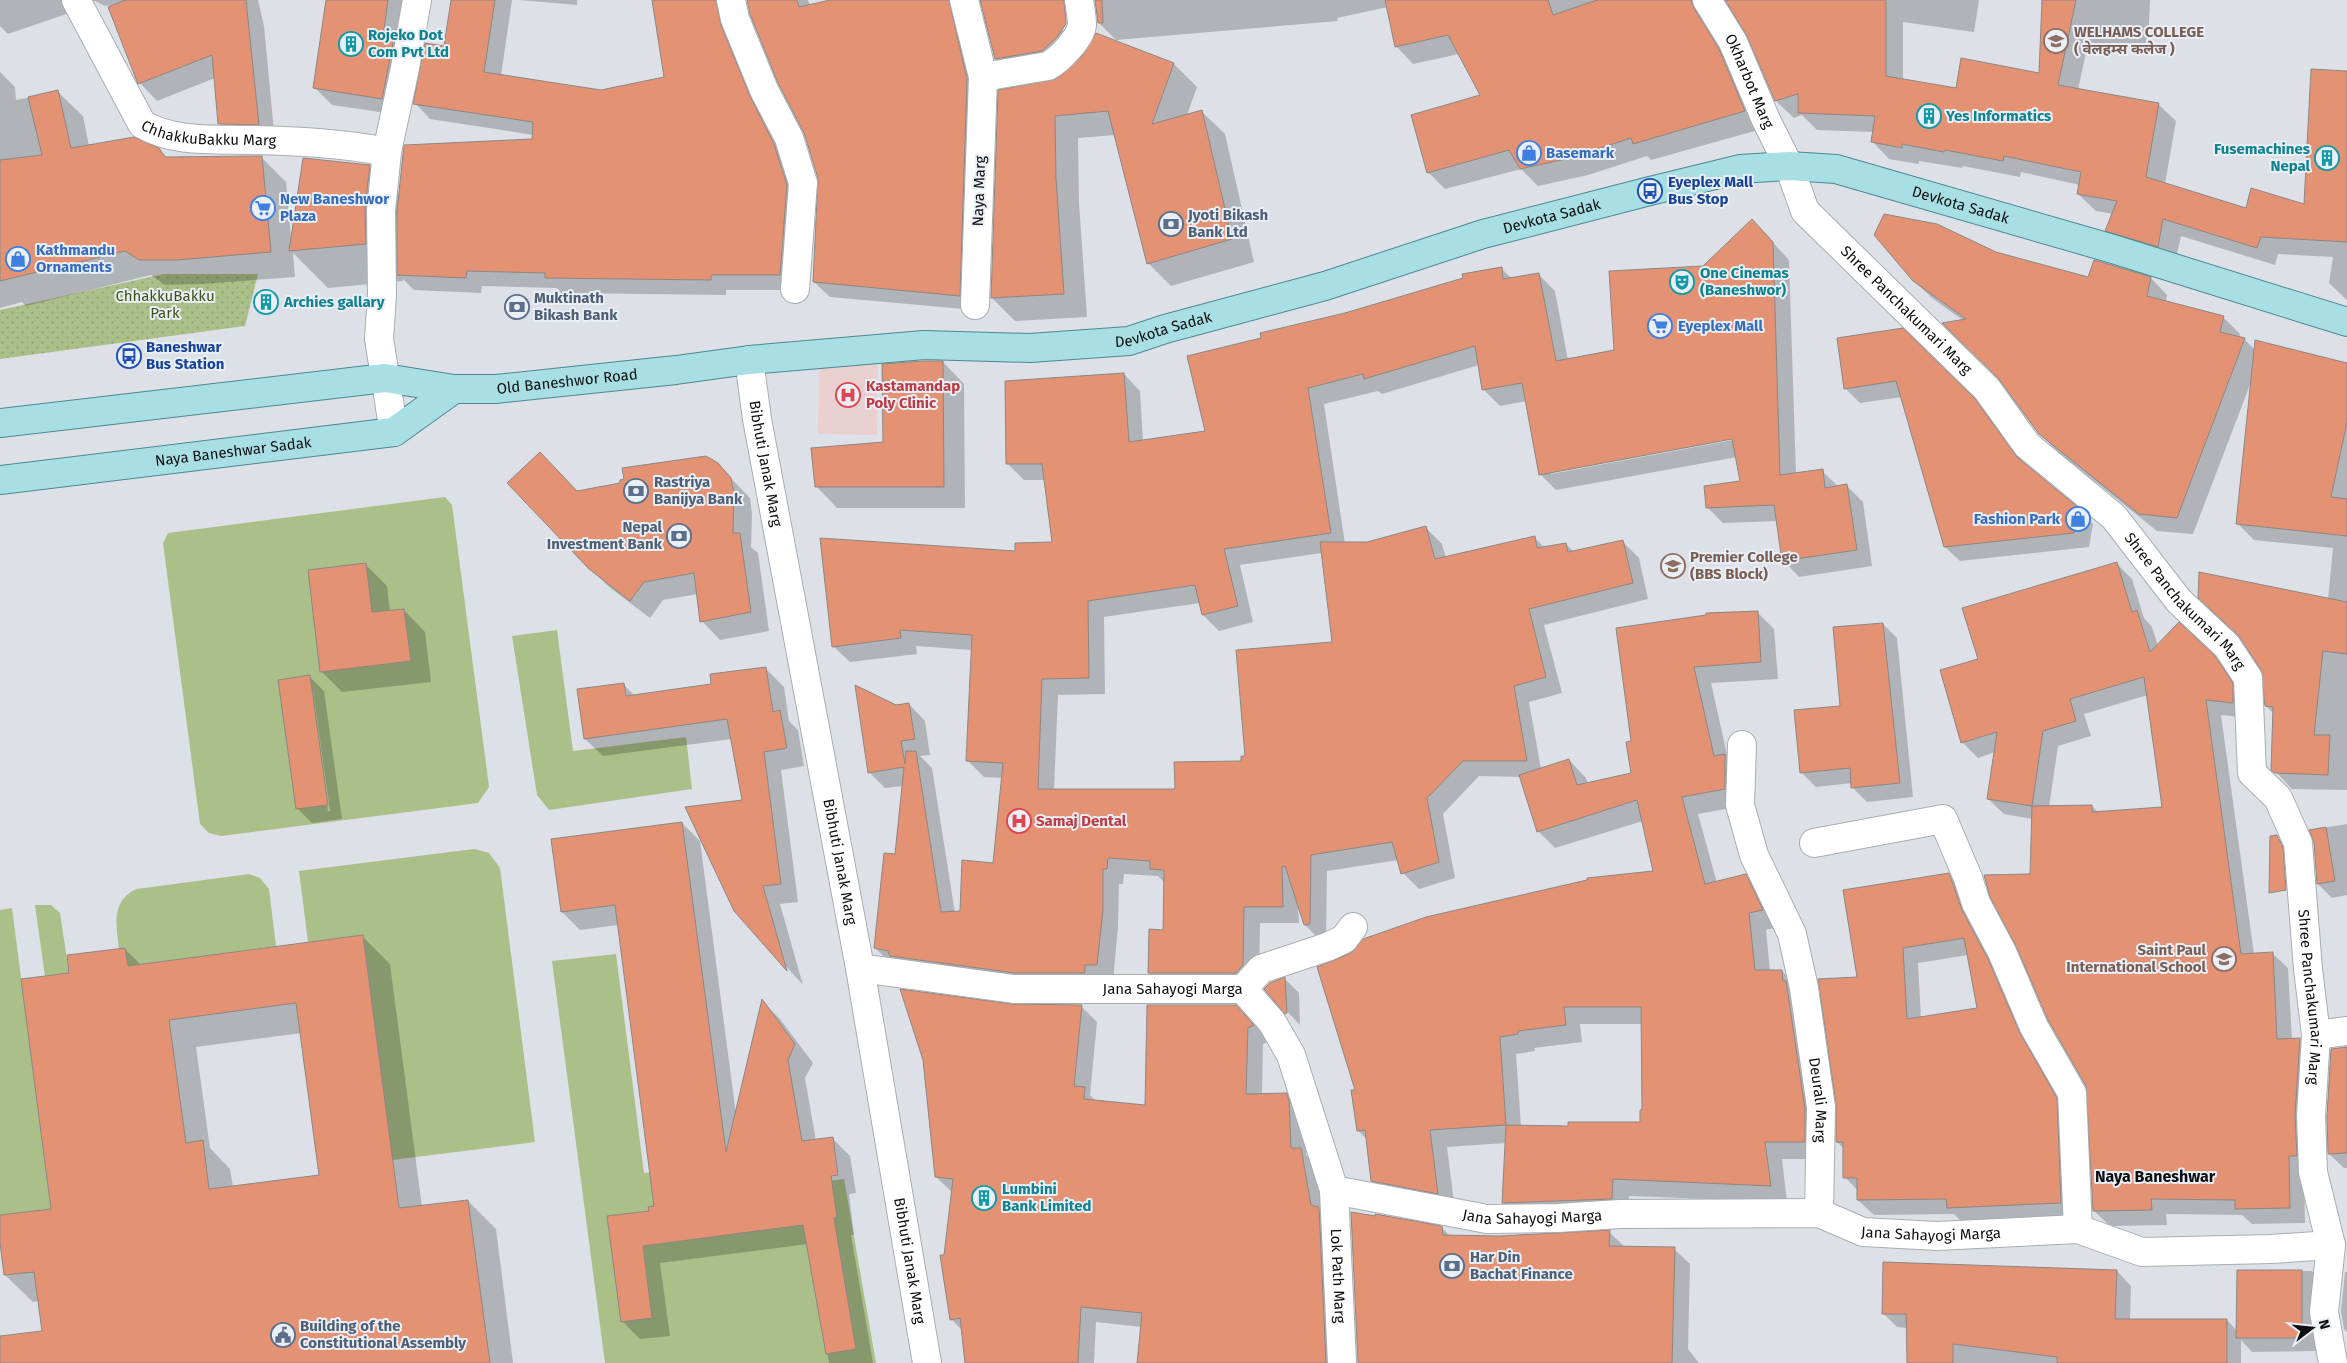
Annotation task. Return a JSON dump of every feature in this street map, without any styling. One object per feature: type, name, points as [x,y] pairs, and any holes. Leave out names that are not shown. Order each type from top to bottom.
[{"type":"main road","name":"Devkota Sadak","points":[[749,360],[924,346],[1030,348],[1129,342],[1165,329],[1325,286],[1483,234],[1740,169],[1789,166],[1836,169],[2113,249],[2347,322]]},
{"type":"main road","name":"Old Baneshwor Road","points":[[385,378],[454,389],[496,389],[676,370],[749,360]]},
{"type":"main road","points":[[0,423],[385,378]]},
{"type":"main road","name":"Naya Baneshwar Sadak","points":[[0,480],[394,432],[454,389]]},
{"type":"street","name":"ChhakkuBakku Marg","points":[[76,0],[142,124],[155,132],[198,140],[347,144],[387,152]]},
{"type":"street","points":[[394,432],[379,339],[382,294],[381,210],[387,152],[406,68],[416,0]]},
{"type":"street","points":[[731,0],[735,19],[764,90],[789,138],[803,183],[795,289]]},
{"type":"street","name":"Naya Marg","points":[[964,0],[983,77],[975,305]]},
{"type":"street","points":[[983,77],[1048,66],[1058,61],[1081,31],[1079,0]]},
{"type":"street","name":"Okharbot Marg","points":[[1707,0],[1733,42],[1766,120],[1789,166]]},
{"type":"street","name":"Shree Panchakumari Marg","points":[[1789,166],[1805,212],[1987,388],[2027,445],[2114,517],[2178,601],[2227,646],[2248,678],[2252,772],[2278,798],[2298,843],[2307,960],[2316,1035],[2311,1116],[2313,1172],[2331,1245],[2324,1312],[2333,1363]]},
{"type":"street","name":"Bibhuti Janak Marg","points":[[749,360],[757,419],[860,968],[927,1363]]},
{"type":"street","name":"Deurali Marg","points":[[1742,745],[1740,805],[1754,855],[1792,934],[1804,988],[1821,1107],[1819,1213]]},
{"type":"street","points":[[1814,843],[1942,819],[1968,878],[1976,903],[2002,952],[2034,1027],[2072,1093],[2078,1229]]},
{"type":"street","points":[[1243,989],[1261,970],[1327,947],[1344,939],[1353,927]]},
{"type":"street","name":"Jana Sahayogi Marga","points":[[860,968],[1014,989],[1243,989],[1272,1022],[1291,1056],[1334,1190],[1487,1219],[1558,1218],[1620,1214],[1819,1213],[1863,1232],[1937,1236],[2078,1229],[2142,1252],[2271,1250],[2331,1245]]},
{"type":"street","points":[[2316,1035],[2347,1031]]},
{"type":"street","name":"Lok Path Marg","points":[[1334,1190],[1342,1363]]},
{"type":"shaded area","name":"Kastamandap Poly Clinic","points":[[819,356],[878,357],[877,435],[818,434]]},
{"type":"green space","name":"ChhakkuBakku Park","points":[[164,274],[258,274],[245,326],[0,359],[0,310]]},
{"type":"green space","points":[[445,497],[452,505],[489,787],[478,803],[221,836],[209,833],[200,824],[163,543],[168,533]]},
{"type":"green space","points":[[557,630],[573,751],[686,737],[692,789],[549,810],[537,795],[512,636]]},
{"type":"green space","points":[[474,849],[489,853],[500,868],[535,1142],[392,1160],[363,935],[308,942],[299,871]]},
{"type":"green space","points":[[249,874],[260,878],[269,889],[276,946],[128,966],[125,948],[119,949],[117,914],[119,906],[129,894],[137,889]]},
{"type":"green space","points":[[35,905],[51,905],[60,913],[69,973],[45,976]]},
{"type":"green space","points":[[12,908],[51,1209],[0,1215],[0,910]]},
{"type":"green space","points":[[616,954],[644,1173],[751,1164],[772,1188],[844,1179],[876,1363],[605,1363],[552,961]]},
{"type":"building","points":[[125,0],[246,0],[259,125],[218,124],[212,55],[138,84],[108,7]]},
{"type":"building","name":"Rojeko Dot Com Pvt Ltd","points":[[326,0],[388,0],[383,36],[394,38],[382,99],[313,88]]},
{"type":"building","points":[[451,0],[495,0],[484,72],[601,90],[664,77],[652,0],[716,0],[721,25],[750,96],[774,144],[787,185],[780,275],[711,275],[711,280],[545,278],[545,273],[467,271],[466,278],[397,275],[397,211],[404,145],[532,139],[533,122],[413,104],[425,43],[444,46]]},
{"type":"building","points":[[747,0],[797,0],[799,7],[830,0],[949,0],[967,79],[960,296],[813,282],[818,178],[804,133],[778,83],[750,14]]},
{"type":"building","points":[[980,0],[1064,0],[1066,24],[1057,37],[1042,51],[995,59]]},
{"type":"building","points":[[1095,0],[1102,0],[1103,23],[1098,23]]},
{"type":"building","points":[[1385,0],[1548,0],[1553,15],[1597,0],[1691,0],[1719,49],[1745,111],[1633,144],[1631,138],[1570,158],[1520,169],[1509,150],[1427,173],[1411,115],[1480,95],[1448,35],[1395,47]]},
{"type":"building","points":[[1725,0],[1886,0],[1886,76],[1956,88],[1961,58],[2039,73],[2042,0],[2076,0],[2058,85],[2159,103],[2146,177],[2246,208],[2251,188],[2304,204],[2311,69],[2347,71],[2347,242],[2261,237],[2257,248],[2163,219],[2158,247],[2105,231],[2117,201],[2077,194],[2081,172],[2004,156],[2003,161],[1945,150],[1944,152],[1902,144],[1902,148],[1871,142],[1875,116],[1798,113],[1798,94],[1775,101],[1747,36]]},
{"type":"building","points":[[1096,33],[1174,63],[1152,124],[1202,110],[1232,239],[1147,264],[1108,111],[1055,116],[1056,179],[1064,294],[991,298],[998,90],[1056,79],[1081,57]]},
{"type":"building","points":[[58,90],[71,148],[134,137],[159,148],[165,157],[262,156],[271,252],[177,260],[139,260],[125,251],[0,281],[0,160],[42,155],[28,97]]},
{"type":"building","points":[[303,158],[370,165],[365,208],[366,244],[289,251]]},
{"type":"building","points":[[1884,214],[1937,224],[1996,252],[2088,277],[2094,260],[2108,264],[2151,277],[2147,296],[2224,316],[2220,332],[2245,338],[2177,518],[2139,514],[2039,434],[1998,378],[1942,323],[1966,319],[1913,281],[1874,235]]},
{"type":"building","points":[[1752,219],[1773,242],[1780,475],[1823,469],[1825,488],[1847,484],[1857,550],[1782,561],[1774,505],[1706,508],[1704,486],[1740,481],[1732,439],[1539,475],[1522,383],[1482,390],[1475,346],[1364,379],[1363,374],[1308,388],[1331,533],[1224,549],[1238,606],[1202,615],[1195,585],[1088,601],[1089,678],[1042,679],[1038,789],[1175,789],[1174,762],[1241,761],[1241,756],[1245,756],[1236,650],[1332,642],[1320,542],[1367,542],[1426,526],[1435,559],[1535,536],[1537,548],[1566,543],[1568,552],[1623,540],[1633,583],[1529,609],[1546,677],[1514,686],[1527,761],[1463,761],[1427,798],[1439,862],[1401,874],[1392,842],[1311,855],[1310,924],[1304,925],[1285,866],[1282,867],[1283,907],[1244,907],[1243,965],[1236,973],[1148,973],[1149,929],[1163,930],[1164,870],[1150,869],[1150,861],[1108,858],[1107,869],[1103,869],[1103,910],[1097,965],[1085,965],[1085,973],[1015,973],[890,956],[888,951],[874,948],[884,853],[895,854],[904,767],[868,773],[855,685],[896,705],[909,703],[915,739],[901,741],[905,764],[906,751],[916,751],[941,912],[960,911],[962,860],[993,863],[1003,763],[966,761],[972,635],[900,630],[901,638],[832,647],[820,538],[1015,551],[1015,543],[1052,542],[1042,464],[1006,464],[1005,381],[1124,373],[1129,442],[1205,431],[1187,356],[1261,338],[1260,333],[1345,313],[1463,278],[1462,274],[1502,267],[1503,279],[1539,273],[1556,361],[1614,350],[1609,271],[1703,266]]},
{"type":"building","points":[[1903,328],[1975,399],[2017,457],[2079,508],[2074,533],[1944,547],[1896,381],[1844,389],[1837,338]]},
{"type":"building","points":[[2255,340],[2347,363],[2347,422],[2331,497],[2347,499],[2347,536],[2236,524]]},
{"type":"building","points":[[943,361],[944,487],[815,487],[811,448],[883,442],[882,364]]},
{"type":"building","name":"Nepal Investment Bank","points":[[540,452],[577,491],[620,483],[620,480],[624,479],[622,468],[706,456],[718,463],[731,478],[734,494],[733,533],[740,533],[751,612],[700,622],[694,573],[644,582],[630,601],[589,569],[507,483]]},
{"type":"building","points":[[2117,562],[2132,612],[2137,610],[2150,652],[2179,622],[2215,656],[2233,683],[2233,703],[2206,700],[2241,954],[2273,952],[2277,1039],[2300,1038],[2295,1115],[2297,1156],[2289,1156],[2290,1208],[2235,1209],[2235,1200],[2151,1199],[2152,1210],[2093,1211],[2086,1086],[2048,1020],[2016,946],[1990,897],[1984,875],[2030,874],[2032,806],[1987,799],[1997,732],[1961,743],[1940,670],[1978,659],[1962,608]],"holes":[[[2144,677],[2162,807],[2092,812],[2092,805],[2032,806],[2043,731],[2076,721],[2070,699]]]},
{"type":"building","points":[[366,563],[372,612],[404,609],[411,661],[320,672],[308,570]]},
{"type":"building","points":[[2199,572],[2347,602],[2347,654],[2323,651],[2314,735],[2330,735],[2328,775],[2275,773],[2271,770],[2273,707],[2265,706],[2261,670],[2238,635],[2198,598]]},
{"type":"building","points":[[1758,611],[1761,662],[1694,667],[1714,756],[1725,754],[1725,789],[1682,797],[1705,884],[1746,874],[1763,910],[1749,913],[1755,970],[1782,970],[1783,981],[1786,981],[1805,1108],[1805,1142],[1765,1142],[1771,1186],[1613,1179],[1612,1199],[1502,1203],[1506,1125],[1430,1130],[1438,1194],[1371,1181],[1365,1130],[1357,1131],[1351,1090],[1355,1090],[1317,967],[1351,953],[1363,939],[1426,917],[1587,880],[1587,878],[1653,871],[1637,800],[1537,832],[1519,775],[1569,759],[1577,785],[1631,773],[1626,742],[1631,741],[1616,628],[1706,615],[1706,613]],"holes":[[[1564,1007],[1641,1007],[1642,1110],[1640,1110],[1640,1122],[1568,1122],[1568,1126],[1506,1125],[1500,1037],[1518,1034],[1518,1031],[1566,1025]]]},
{"type":"building","points":[[1883,623],[1900,783],[1851,788],[1850,768],[1800,773],[1794,710],[1840,706],[1833,627]]},
{"type":"building","points":[[766,667],[773,712],[780,710],[787,748],[764,752],[781,884],[763,886],[787,971],[734,911],[685,807],[742,800],[727,719],[584,739],[577,689],[624,683],[626,696],[711,684],[710,674]]},
{"type":"building","points":[[310,675],[328,805],[296,809],[278,680]]},
{"type":"building","points":[[682,822],[726,1152],[762,999],[795,1044],[788,1060],[802,1141],[833,1137],[838,1175],[831,1176],[837,1217],[834,1218],[856,1349],[826,1354],[803,1225],[643,1246],[652,1318],[621,1322],[607,1216],[649,1211],[648,1207],[654,1206],[615,905],[561,912],[551,839]]},
{"type":"building","points":[[2326,827],[2335,881],[2317,884],[2314,842],[2309,830]]},
{"type":"building","points":[[2277,835],[2283,847],[2286,890],[2269,893],[2270,836]]},
{"type":"building","points":[[1949,873],[1962,910],[1988,959],[2020,1033],[2057,1098],[2061,1203],[1947,1208],[1946,1199],[1857,1200],[1857,1178],[1843,1178],[1843,1142],[1836,1142],[1836,1105],[1818,979],[1857,977],[1843,890]],"holes":[[[1964,938],[1977,1008],[1907,1019],[1903,948]]]},
{"type":"building","points":[[363,935],[399,1208],[468,1200],[490,1363],[0,1363],[0,1336],[42,1331],[34,1272],[4,1275],[0,1243],[0,1215],[51,1209],[21,979],[69,973],[67,955],[125,948],[128,966]],"holes":[[[296,1003],[319,1175],[209,1189],[203,1140],[186,1143],[169,1020]]]},
{"type":"building","points":[[1285,977],[1287,1013],[1285,1014],[1264,989],[1270,983]]},
{"type":"building","points":[[900,989],[1012,1004],[1082,1005],[1074,1086],[1085,1087],[1084,1099],[1145,1105],[1147,1005],[1236,1005],[1254,1025],[1248,1028],[1246,1094],[1287,1093],[1291,1148],[1301,1148],[1311,1205],[1319,1207],[1326,1363],[1137,1363],[1142,1313],[1081,1307],[1078,1363],[965,1363],[960,1318],[950,1320],[940,1255],[944,1255],[953,1179],[935,1177],[923,1060]]},
{"type":"building","points":[[2347,1047],[2347,1153],[2328,1154],[2327,1116],[2331,1049]]},
{"type":"building","points":[[1351,1212],[1375,1216],[1375,1214],[1442,1226],[1443,1235],[1500,1236],[1610,1230],[1609,1246],[1675,1247],[1672,1363],[1358,1363]]},
{"type":"building","points":[[1883,1262],[2117,1270],[2115,1319],[2227,1319],[2227,1363],[2057,1363],[2057,1357],[1953,1344],[1953,1363],[1907,1363],[1906,1314],[1882,1314]]},
{"type":"building","points":[[2237,1270],[2302,1270],[2302,1338],[2236,1338]]},
{"type":"place","name":"WELHAMS COLLEGE ( वेलहम्स कलेज )","points":[[2056,41]]},
{"type":"place","name":"Rojeko Dot Com Pvt Ltd","points":[[351,44]]},
{"type":"place","name":"Yes Informatics","points":[[1929,116]]},
{"type":"place","name":"Basemark","points":[[1529,153]]},
{"type":"place","name":"Fusemachines Nepal","points":[[2327,158]]},
{"type":"place","name":"Eyeplex Mall Bus Stop","points":[[1650,191]]},
{"type":"place","name":"New Baneshwor Plaza","points":[[263,208]]},
{"type":"place","name":"Jyoti Bikash Bank Ltd","points":[[1171,224]]},
{"type":"place","name":"Kathmandu Ornaments","points":[[18,259]]},
{"type":"place","name":"One Cinemas (Baneshwor)","points":[[1682,282]]},
{"type":"place","name":"Archies gallary","points":[[266,302]]},
{"type":"place","name":"Muktinath Bikash Bank","points":[[517,307]]},
{"type":"place","name":"Eyeplex Mall","points":[[1660,326]]},
{"type":"place","name":"Baneshwar Bus Station","points":[[129,356]]},
{"type":"place","name":"Kastamandap Poly Clinic","points":[[848,395]]},
{"type":"place","name":"Rastriya Banijya Bank","points":[[636,491]]},
{"type":"place","name":"Fashion Park","points":[[2078,519]]},
{"type":"place","name":"Nepal Investment Bank","points":[[679,536]]},
{"type":"place","name":"Premier College (BBS Block)","points":[[1673,566]]},
{"type":"place","name":"Samaj Dental","points":[[1019,821]]},
{"type":"place","name":"Saint Paul International School","points":[[2224,959]]},
{"type":"place","name":"Lumbini Bank Limited","points":[[984,1198]]},
{"type":"place","name":"Har Din Bachat Finance","points":[[1452,1266]]},
{"type":"place","name":"Building of the Constitutional Assembly","points":[[283,1335]]},
{"type":"district","name":"Naya Baneshwar","points":[[2155,1176]]}]
